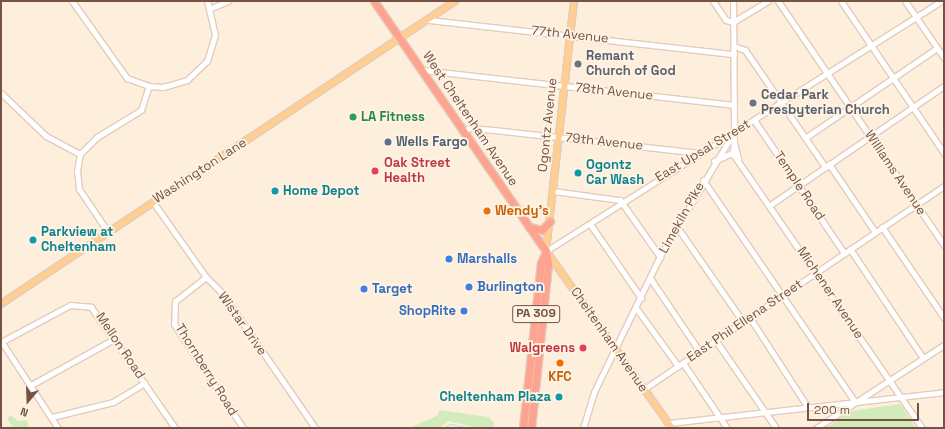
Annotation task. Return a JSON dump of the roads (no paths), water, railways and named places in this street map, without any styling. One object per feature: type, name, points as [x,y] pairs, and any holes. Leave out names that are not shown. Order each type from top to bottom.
[{"type":"highway","name":"West Cheltenham Avenue","points":[[377,2],[401,40],[546,251]]},
{"type":"highway","points":[[529,226],[542,230],[550,220]]},
{"type":"highway","name":"Ogontz Avenue","points":[[524,428],[541,263],[546,251]]},
{"type":"highway","name":"Ogontz Avenue","points":[[531,428],[548,264],[546,251]]},
{"type":"main road","name":"Washington Lane","points":[[1,304],[153,202],[401,40],[455,1]]},
{"type":"main road","name":"Ogontz Avenue","points":[[546,251],[574,1]]},
{"type":"main road","name":"Cheltenham Avenue","points":[[546,251],[670,425]]},
{"type":"street","points":[[72,1],[117,68],[127,78],[149,86],[175,85],[198,72],[214,42],[211,8],[207,1]]},
{"type":"street","points":[[211,8],[228,1]]},
{"type":"street","points":[[713,1],[726,20],[733,22],[768,1]]},
{"type":"street","points":[[733,1],[734,132]]},
{"type":"street","name":"Williams Avenue","points":[[778,1],[944,245]]},
{"type":"street","points":[[841,1],[944,152]]},
{"type":"street","points":[[905,1],[944,58]]},
{"type":"street","name":"East Upsal Street","points":[[546,251],[698,153],[754,120],[941,1]]},
{"type":"street","name":"77th Avenue","points":[[429,20],[734,54]]},
{"type":"street","points":[[734,46],[745,50],[805,138],[875,232]]},
{"type":"street","points":[[805,138],[937,48]]},
{"type":"street","name":"78th Avenue","points":[[422,70],[734,105]]},
{"type":"street","points":[[108,232],[79,189],[77,170],[80,154],[97,137],[141,110],[149,86]]},
{"type":"street","points":[[770,205],[944,86]]},
{"type":"street","points":[[1,94],[46,136],[80,154]]},
{"type":"street","name":"Temple Road","points":[[754,120],[844,253]]},
{"type":"street","name":"79th Avenue","points":[[463,131],[470,128],[698,153]]},
{"type":"street","name":"Michener Avenue","points":[[734,132],[732,152],[738,158],[922,428]]},
{"type":"street","name":"Limekiln Pike","points":[[583,428],[594,392],[660,257],[714,161],[734,132]]},
{"type":"street","name":"Michener Avenue","points":[[733,138],[738,158]]},
{"type":"street","points":[[714,161],[732,152]]},
{"type":"street","points":[[703,180],[855,402]]},
{"type":"street","name":"East Phil Ellena Street","points":[[644,389],[944,186]]},
{"type":"street","points":[[553,191],[623,202],[660,257]]},
{"type":"street","name":"Wistar Drive","points":[[153,202],[206,277],[222,293],[315,428]]},
{"type":"street","points":[[590,224],[640,298]]},
{"type":"street","points":[[677,227],[744,322]]},
{"type":"street","points":[[882,227],[944,318]]},
{"type":"street","points":[[850,249],[923,358]]},
{"type":"street","name":"Thornberry Road","points":[[206,277],[175,301],[174,324],[240,427]]},
{"type":"street","points":[[650,278],[700,352]]},
{"type":"street","name":"Mellon Road","points":[[2,341],[62,308],[78,304],[94,309],[174,428]]},
{"type":"street","points":[[636,308],[678,366]]},
{"type":"street","points":[[750,318],[807,406]]},
{"type":"street","points":[[31,385],[114,339]]},
{"type":"street","points":[[2,341],[58,428]]},
{"type":"street","points":[[716,341],[776,428]]},
{"type":"street","points":[[816,428],[944,345]]},
{"type":"street","points":[[683,363],[727,428]]},
{"type":"street","points":[[52,417],[113,402],[145,383]]},
{"type":"street","points":[[670,425],[718,415],[944,392]]},
{"type":"waterway","points":[[443,428],[450,424],[470,428]]},
{"type":"place","name":"Remant Church of God","points":[[578,64]]},
{"type":"place","name":"Cedar Park Presbyterian Church","points":[[753,103]]},
{"type":"place","name":"LA Fitness","points":[[353,117]]},
{"type":"place","name":"Wells Fargo","points":[[388,142]]},
{"type":"place","name":"Oak Street Health","points":[[375,171]]},
{"type":"place","name":"Ogontz Car Wash","points":[[578,173]]},
{"type":"place","name":"Home Depot","points":[[275,191]]},
{"type":"place","name":"Wendy's","points":[[487,211]]},
{"type":"place","name":"Parkview at Cheltenham","points":[[33,240]]},
{"type":"place","name":"Marshalls","points":[[449,259]]},
{"type":"place","name":"Burlington","points":[[469,287]]},
{"type":"place","name":"Target","points":[[364,289]]},
{"type":"place","name":"ShopRite","points":[[464,311]]},
{"type":"place","name":"Walgreens","points":[[583,348]]},
{"type":"place","name":"KFC","points":[[560,363]]},
{"type":"place","name":"Cheltenham Plaza","points":[[559,397]]}]
